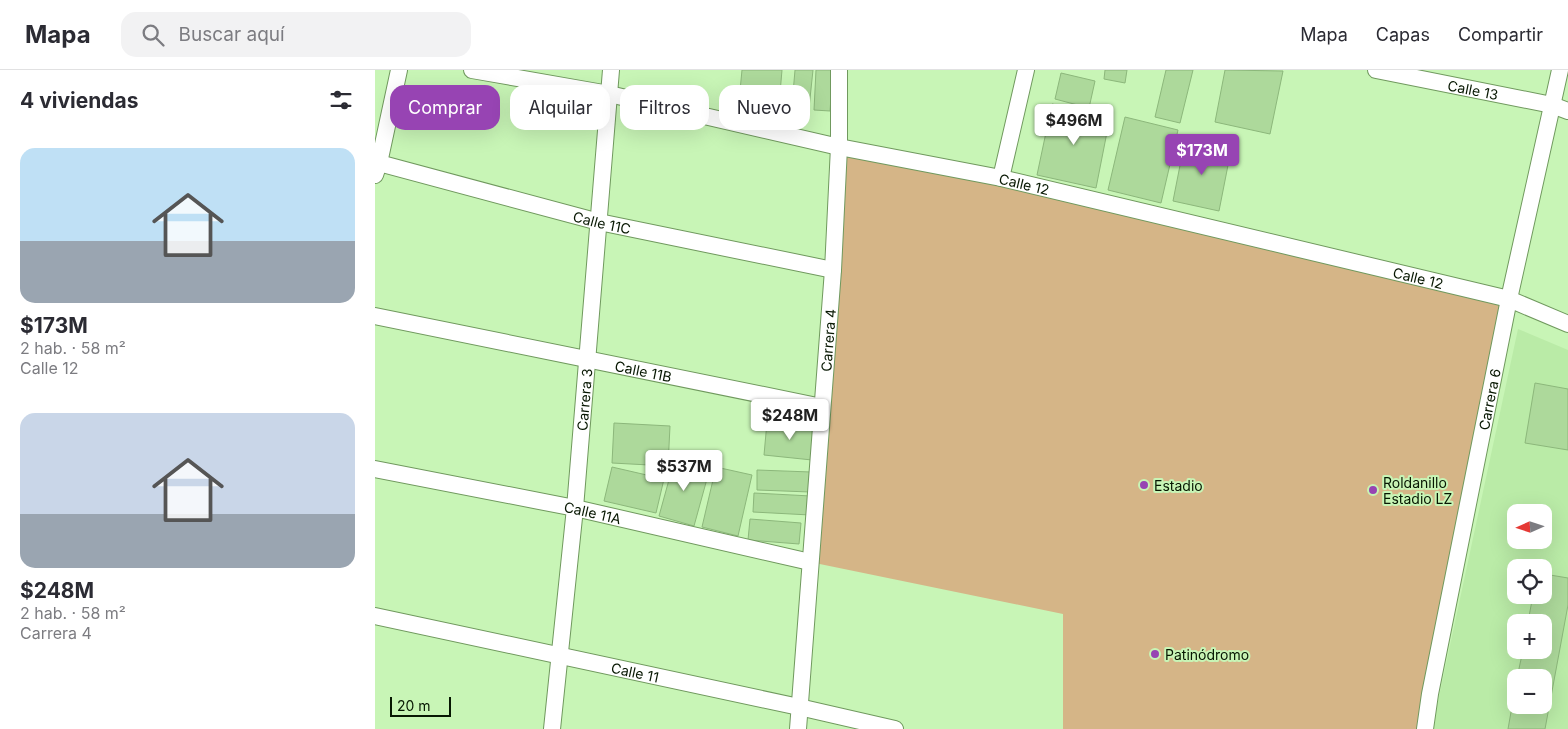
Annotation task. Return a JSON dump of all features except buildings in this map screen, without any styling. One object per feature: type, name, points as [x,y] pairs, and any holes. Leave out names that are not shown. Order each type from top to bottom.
[{"type":"street","points":[[376,167],[399,70]]},
{"type":"street","name":"Calle 12","points":[[472,70],[558,85]]},
{"type":"street","name":"Carrera 3","points":[[610,85],[611,70]]},
{"type":"street","name":"Carrera 4","points":[[798,729],[833,270],[839,147],[839,70]]},
{"type":"street","points":[[1001,178],[1026,70]]},
{"type":"street","name":"Calle 13","points":[[1376,70],[1552,105],[1568,111]]},
{"type":"street","name":"Carrera 6","points":[[1425,729],[1430,694],[1509,299],[1560,70]]},
{"type":"street","name":"Calle 12","points":[[610,94],[839,147],[1001,178],[1509,299],[1568,324]]},
{"type":"street","name":"Carrera 3","points":[[552,729],[575,508],[606,130]]},
{"type":"street","name":"Calle 11C","points":[[376,167],[599,222],[833,270]]},
{"type":"street","name":"Calle 11B","points":[[375,316],[822,407]]},
{"type":"street","name":"Calle 11A","points":[[375,469],[575,508],[810,562]]},
{"type":"street","name":"Calle 11","points":[[375,616],[895,729]]},
{"type":"shaded area","name":"Estadio","points":[[839,147],[1509,299],[1425,729],[1063,729],[1063,614],[810,562]]},
{"type":"shaded area","points":[[1518,329],[1568,350],[1568,729],[1432,729]]},
{"type":"place","name":"Estadio","points":[[1144,485]]},
{"type":"place","name":"Roldanillo Estadio LZ","points":[[1373,490]]},
{"type":"place","name":"Patinódromo","points":[[1155,654]]}]
